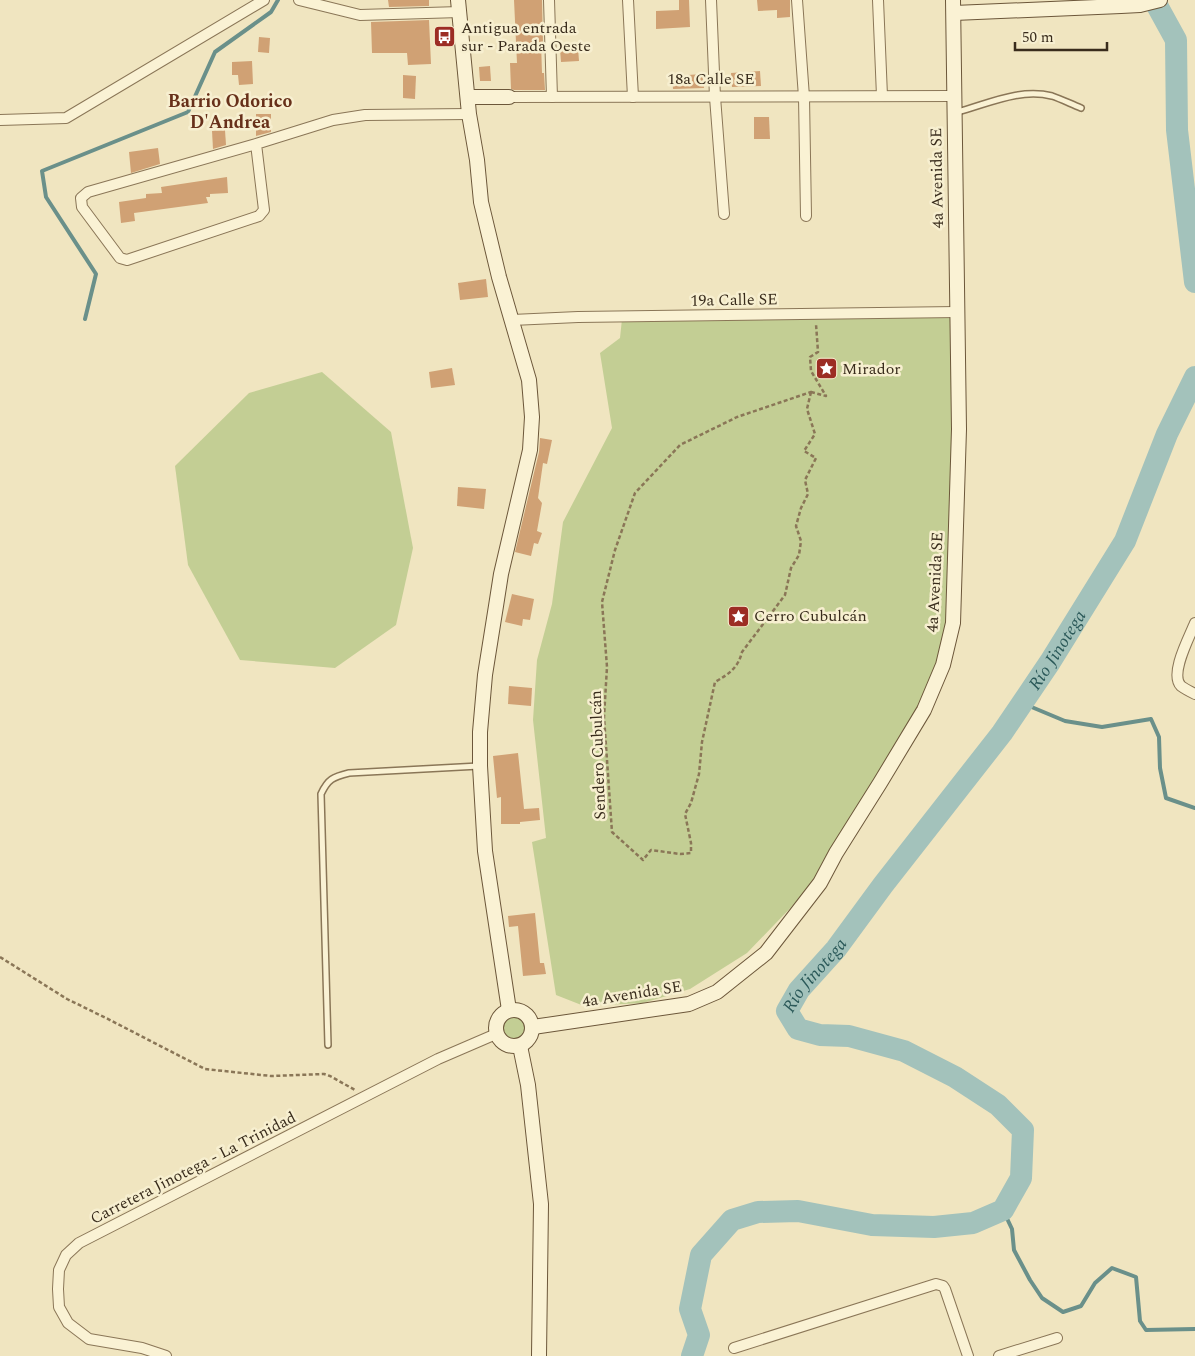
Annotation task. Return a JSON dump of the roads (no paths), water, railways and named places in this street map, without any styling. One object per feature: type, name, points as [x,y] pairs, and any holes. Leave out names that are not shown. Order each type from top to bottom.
[{"type":"street","points":[[0,120],[66,118],[264,0]]},
{"type":"street","points":[[299,0],[360,15],[459,6],[469,114],[477,160],[481,202],[489,239],[530,380],[532,417],[530,450],[501,574],[485,675],[480,732],[485,851],[509,1010]]},
{"type":"street","points":[[549,0],[552,97]]},
{"type":"street","points":[[628,0],[633,97]]},
{"type":"street","points":[[710,0],[724,214]]},
{"type":"street","points":[[797,0],[804,97],[806,216]]},
{"type":"street","points":[[878,0],[882,96]]},
{"type":"street","points":[[953,6],[1140,5],[1160,0]]},
{"type":"street","name":"4a Avenida SE","points":[[533,1028],[689,1004],[717,992],[766,953],[820,883],[836,853],[924,710],[943,665],[953,623],[959,429],[953,6]]},
{"type":"street","name":"18a Calle SE","points":[[468,97],[954,96]]},
{"type":"street","points":[[256,144],[264,210],[259,216],[127,260],[120,258],[82,207],[82,198],[88,192],[333,120],[365,115],[469,114]]},
{"type":"street","name":"19a Calle SE","points":[[512,320],[957,312]]},
{"type":"street","points":[[1195,622],[1176,676],[1180,685],[1195,694]]},
{"type":"street","points":[[509,1010],[520,1010],[532,1022],[533,1028],[529,1039],[520,1046],[515,1047],[506,1044],[496,1034],[496,1022],[509,1010]]},
{"type":"street","name":"Carretera Jinotega - La Trinidad","points":[[166,1356],[142,1348],[88,1338],[68,1323],[59,1307],[58,1289],[59,1270],[66,1255],[79,1243],[438,1059],[496,1034]]},
{"type":"street","points":[[520,1046],[528,1085],[541,1204],[539,1356]]},
{"type":"street","points":[[734,1348],[936,1284],[945,1288],[968,1356]]},
{"type":"street","points":[[999,1356],[1057,1338]]},
{"type":"lane","points":[[954,113],[1016,94],[1033,93],[1052,96],[1081,108]]},
{"type":"lane","points":[[328,1044],[321,794],[327,782],[349,773],[480,766]]},
{"type":"waterway","points":[[85,319],[96,274],[46,197],[42,171],[188,112],[215,52],[271,12],[278,0]]},
{"type":"waterway","name":"Río Jinotega","points":[[1154,0],[1176,40],[1177,130],[1195,282]]},
{"type":"waterway","name":"Río Jinotega","points":[[692,1356],[699,1335],[690,1309],[701,1255],[732,1220],[758,1212],[798,1211],[872,1225],[934,1227],[973,1223],[1003,1210],[1021,1178],[1023,1130],[998,1105],[955,1077],[904,1051],[849,1036],[820,1035],[798,1029],[787,1011],[799,990],[836,949],[883,885],[1002,733],[1050,662],[1125,541],[1167,434],[1195,377]]},
{"type":"waterway","points":[[1022,703],[1065,721],[1102,727],[1151,719],[1159,737],[1160,768],[1166,798],[1195,808]]},
{"type":"waterway","points":[[1003,1210],[1012,1229],[1014,1250],[1030,1280],[1042,1298],[1063,1312],[1081,1306],[1095,1283],[1112,1268],[1136,1277],[1140,1321],[1146,1330],[1195,1329]]},
{"type":"place","name":"Antigua entrada sur - Parada Oeste","points":[[445,37]]},
{"type":"place","name":"Mirador","points":[[826,369]]},
{"type":"place","name":"Cerro Cubulcán","points":[[738,616]]},
{"type":"district","name":"Barrio Odorico D'Andrea","points":[[230,111]]}]
